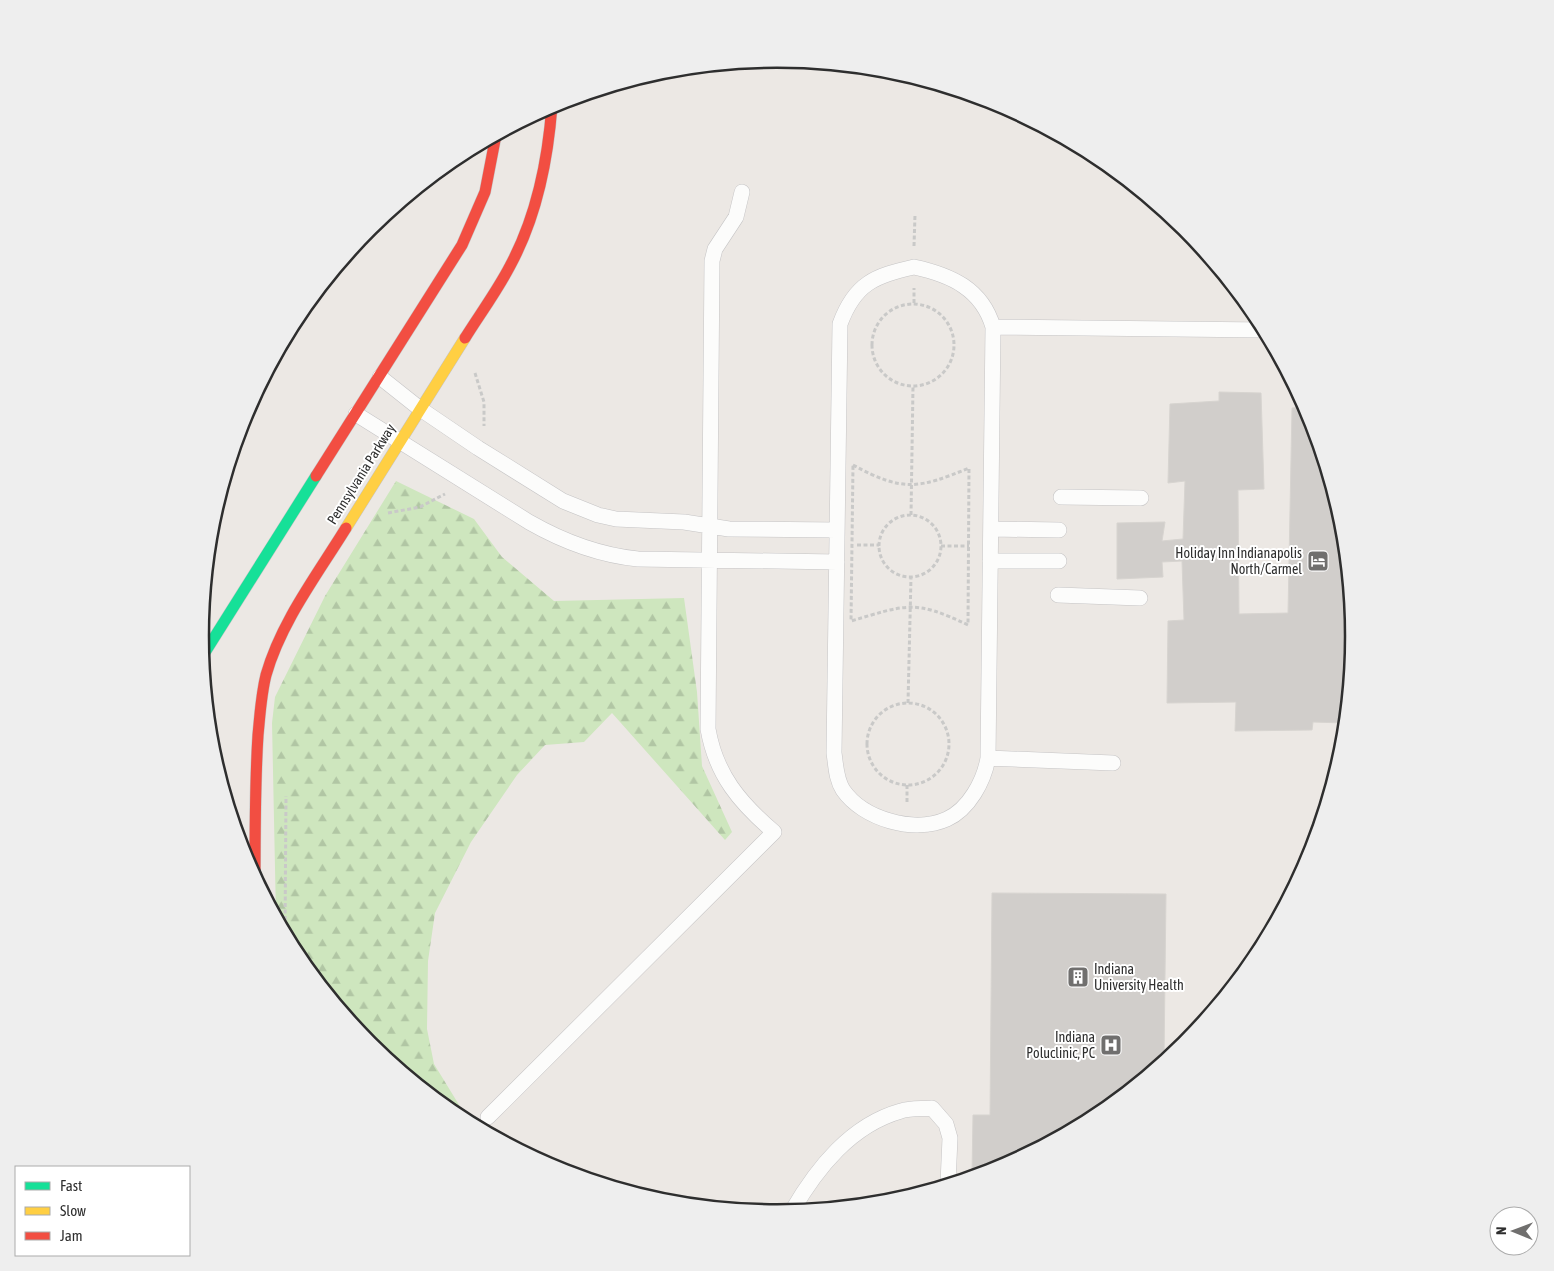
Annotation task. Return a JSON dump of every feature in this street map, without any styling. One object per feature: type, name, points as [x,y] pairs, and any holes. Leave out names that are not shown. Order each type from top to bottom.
[{"type":"main road","name":"Pennsylvania Parkway","points":[[255,860],[258,730],[266,675],[277,644],[296,608],[497,288],[520,244],[543,179],[551,115]]},
{"type":"main road","points":[[209,646],[380,377],[473,223],[489,182],[495,143]]},
{"type":"lane","points":[[488,1117],[774,832],[755,816],[728,784],[712,749],[708,729],[712,261],[715,248],[736,217],[742,192]]},
{"type":"lane","points":[[914,267],[944,275],[964,286],[988,310],[993,327],[991,529],[988,758],[982,780],[970,800],[947,819],[934,823],[897,823],[870,815],[843,789],[836,773],[834,753],[840,324],[846,309],[856,294],[868,283],[883,274],[914,267]]},
{"type":"lane","points":[[993,327],[1255,330]]},
{"type":"lane","points":[[380,377],[420,408],[512,469],[580,509],[616,519],[684,522],[729,529],[837,530]]},
{"type":"lane","points":[[356,414],[557,538],[610,556],[837,562]]},
{"type":"lane","points":[[1061,497],[1141,498]]},
{"type":"lane","points":[[991,529],[1059,530]]},
{"type":"lane","points":[[990,560],[1059,561]]},
{"type":"lane","points":[[1058,595],[1140,598]]},
{"type":"lane","points":[[988,758],[1113,763]]},
{"type":"lane","points":[[797,1203],[805,1188],[837,1149],[860,1130],[902,1110],[932,1108],[946,1124],[950,1138],[948,1177]]},
{"type":"path","points":[[914,304],[928,306],[941,313],[950,325],[954,338],[954,352],[949,366],[940,377],[927,384],[913,386],[900,384],[889,378],[880,369],[874,357],[872,344],[874,332],[880,320],[890,311],[901,305],[914,304]]},
{"type":"path","points":[[911,515],[913,386]]},
{"type":"path","points":[[852,465],[897,484],[912,486],[930,483],[969,468],[968,625],[934,610],[911,606],[896,608],[851,622],[852,545],[852,465]]},
{"type":"path","points":[[379,513],[395,513],[420,508],[448,492]]},
{"type":"path","points":[[911,515],[929,521],[936,528],[941,546],[939,558],[933,567],[924,574],[911,577],[894,572],[886,565],[879,544],[886,527],[892,520],[911,515]]},
{"type":"path","points":[[852,545],[879,544]]},
{"type":"path","points":[[941,546],[968,546]]},
{"type":"path","points":[[908,703],[911,577]]},
{"type":"path","points":[[908,703],[922,705],[934,712],[943,722],[949,742],[945,762],[937,774],[926,782],[913,785],[899,785],[887,780],[873,766],[867,746],[871,727],[883,711],[895,705],[908,703]]},
{"type":"path","points":[[285,792],[285,919]]},
{"type":"green space","points":[[396,481],[474,519],[502,557],[554,601],[684,598],[697,692],[702,766],[732,832],[725,840],[612,713],[584,742],[545,745],[517,775],[471,842],[435,913],[428,961],[427,1029],[434,1064],[461,1108],[402,1063],[350,1010],[305,951],[276,901],[272,723],[275,697],[325,596]]},
{"type":"building","name":"Holiday Inn Indianapolis North/Carmel","points":[[1219,392],[1261,393],[1264,489],[1238,490],[1239,614],[1288,613],[1292,408],[1297,408],[1315,453],[1326,488],[1334,525],[1344,598],[1344,673],[1338,723],[1313,722],[1312,730],[1235,731],[1236,702],[1167,703],[1168,621],[1184,620],[1182,561],[1162,562],[1163,577],[1117,579],[1117,523],[1165,522],[1162,541],[1183,539],[1185,481],[1168,483],[1170,404],[1219,401]]},
{"type":"building","name":"Indiana University Health","points":[[992,893],[1166,894],[1164,1051],[1152,1063],[1093,1108],[1028,1145],[972,1168],[973,1115],[990,1115]]},
{"type":"traffic: fast","points":[[209,645],[316,476]]},
{"type":"traffic: slow","points":[[346,528],[465,338]]},
{"type":"traffic: jam","points":[[465,338],[505,275],[527,228],[544,167],[551,115]]},
{"type":"traffic: jam","points":[[316,476],[462,245],[485,192],[494,143]]},
{"type":"traffic: jam","points":[[255,859],[258,735],[266,675],[290,618],[346,528]]},
{"type":"place","name":"Holiday Inn Indianapolis North/Carmel","points":[[1318,561]]},
{"type":"place","name":"Indiana University Health","points":[[1078,977]]},
{"type":"place","name":"Indiana Poluclinic, PC","points":[[1111,1045]]}]
